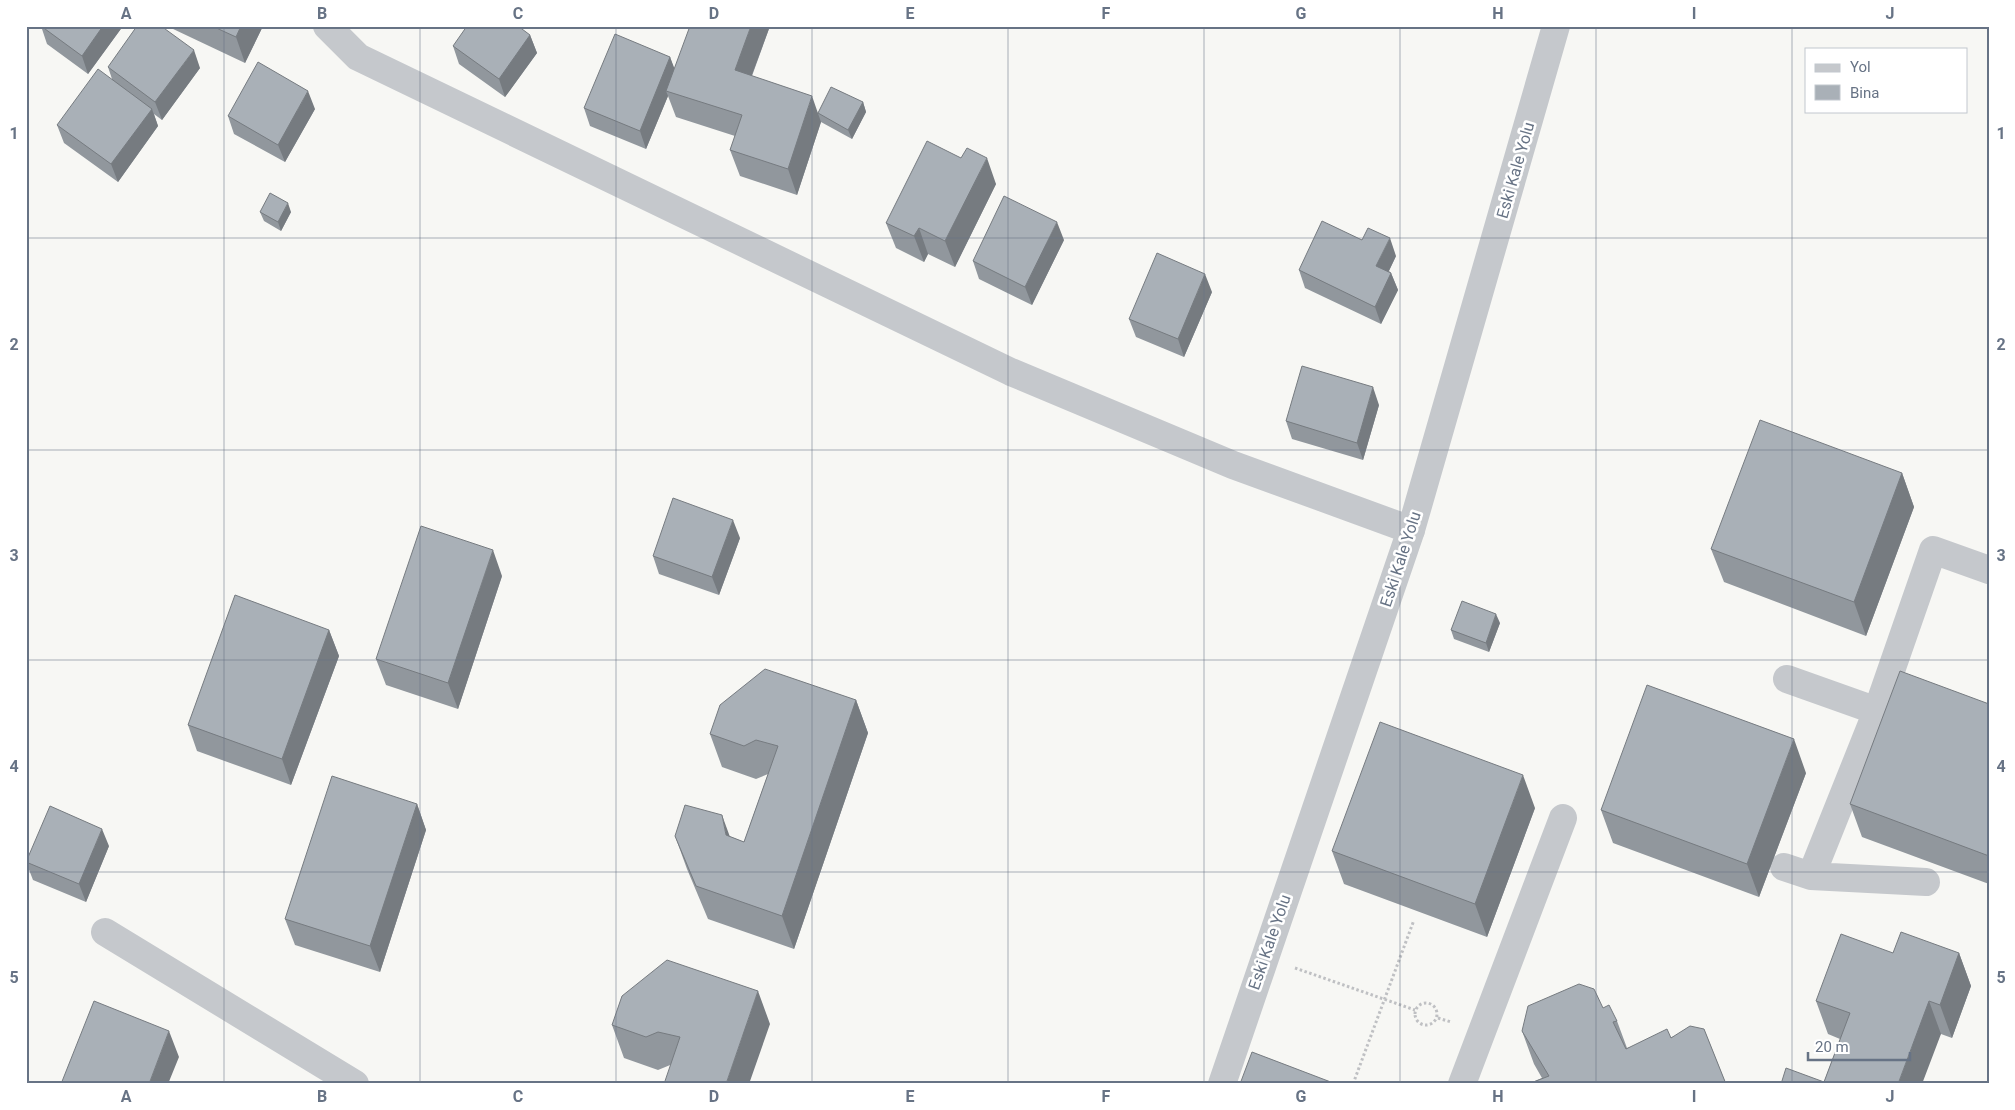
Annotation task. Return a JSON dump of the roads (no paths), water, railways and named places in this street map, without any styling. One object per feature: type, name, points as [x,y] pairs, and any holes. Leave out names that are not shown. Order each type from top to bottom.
[{"type":"street","points":[[327,26],[358,57],[1011,372],[1234,465],[1411,530]]},
{"type":"street","name":"Eski Kale Yolu","points":[[1222,1084],[1411,530],[1556,26]]},
{"type":"street","points":[[1811,876],[1878,711],[1933,550],[1989,570]]},
{"type":"street","points":[[1787,679],[1878,711]]},
{"type":"street","points":[[1462,1084],[1563,818]]},
{"type":"street","points":[[1784,867],[1811,876],[1926,882]]},
{"type":"street","points":[[105,932],[355,1084]]}]
